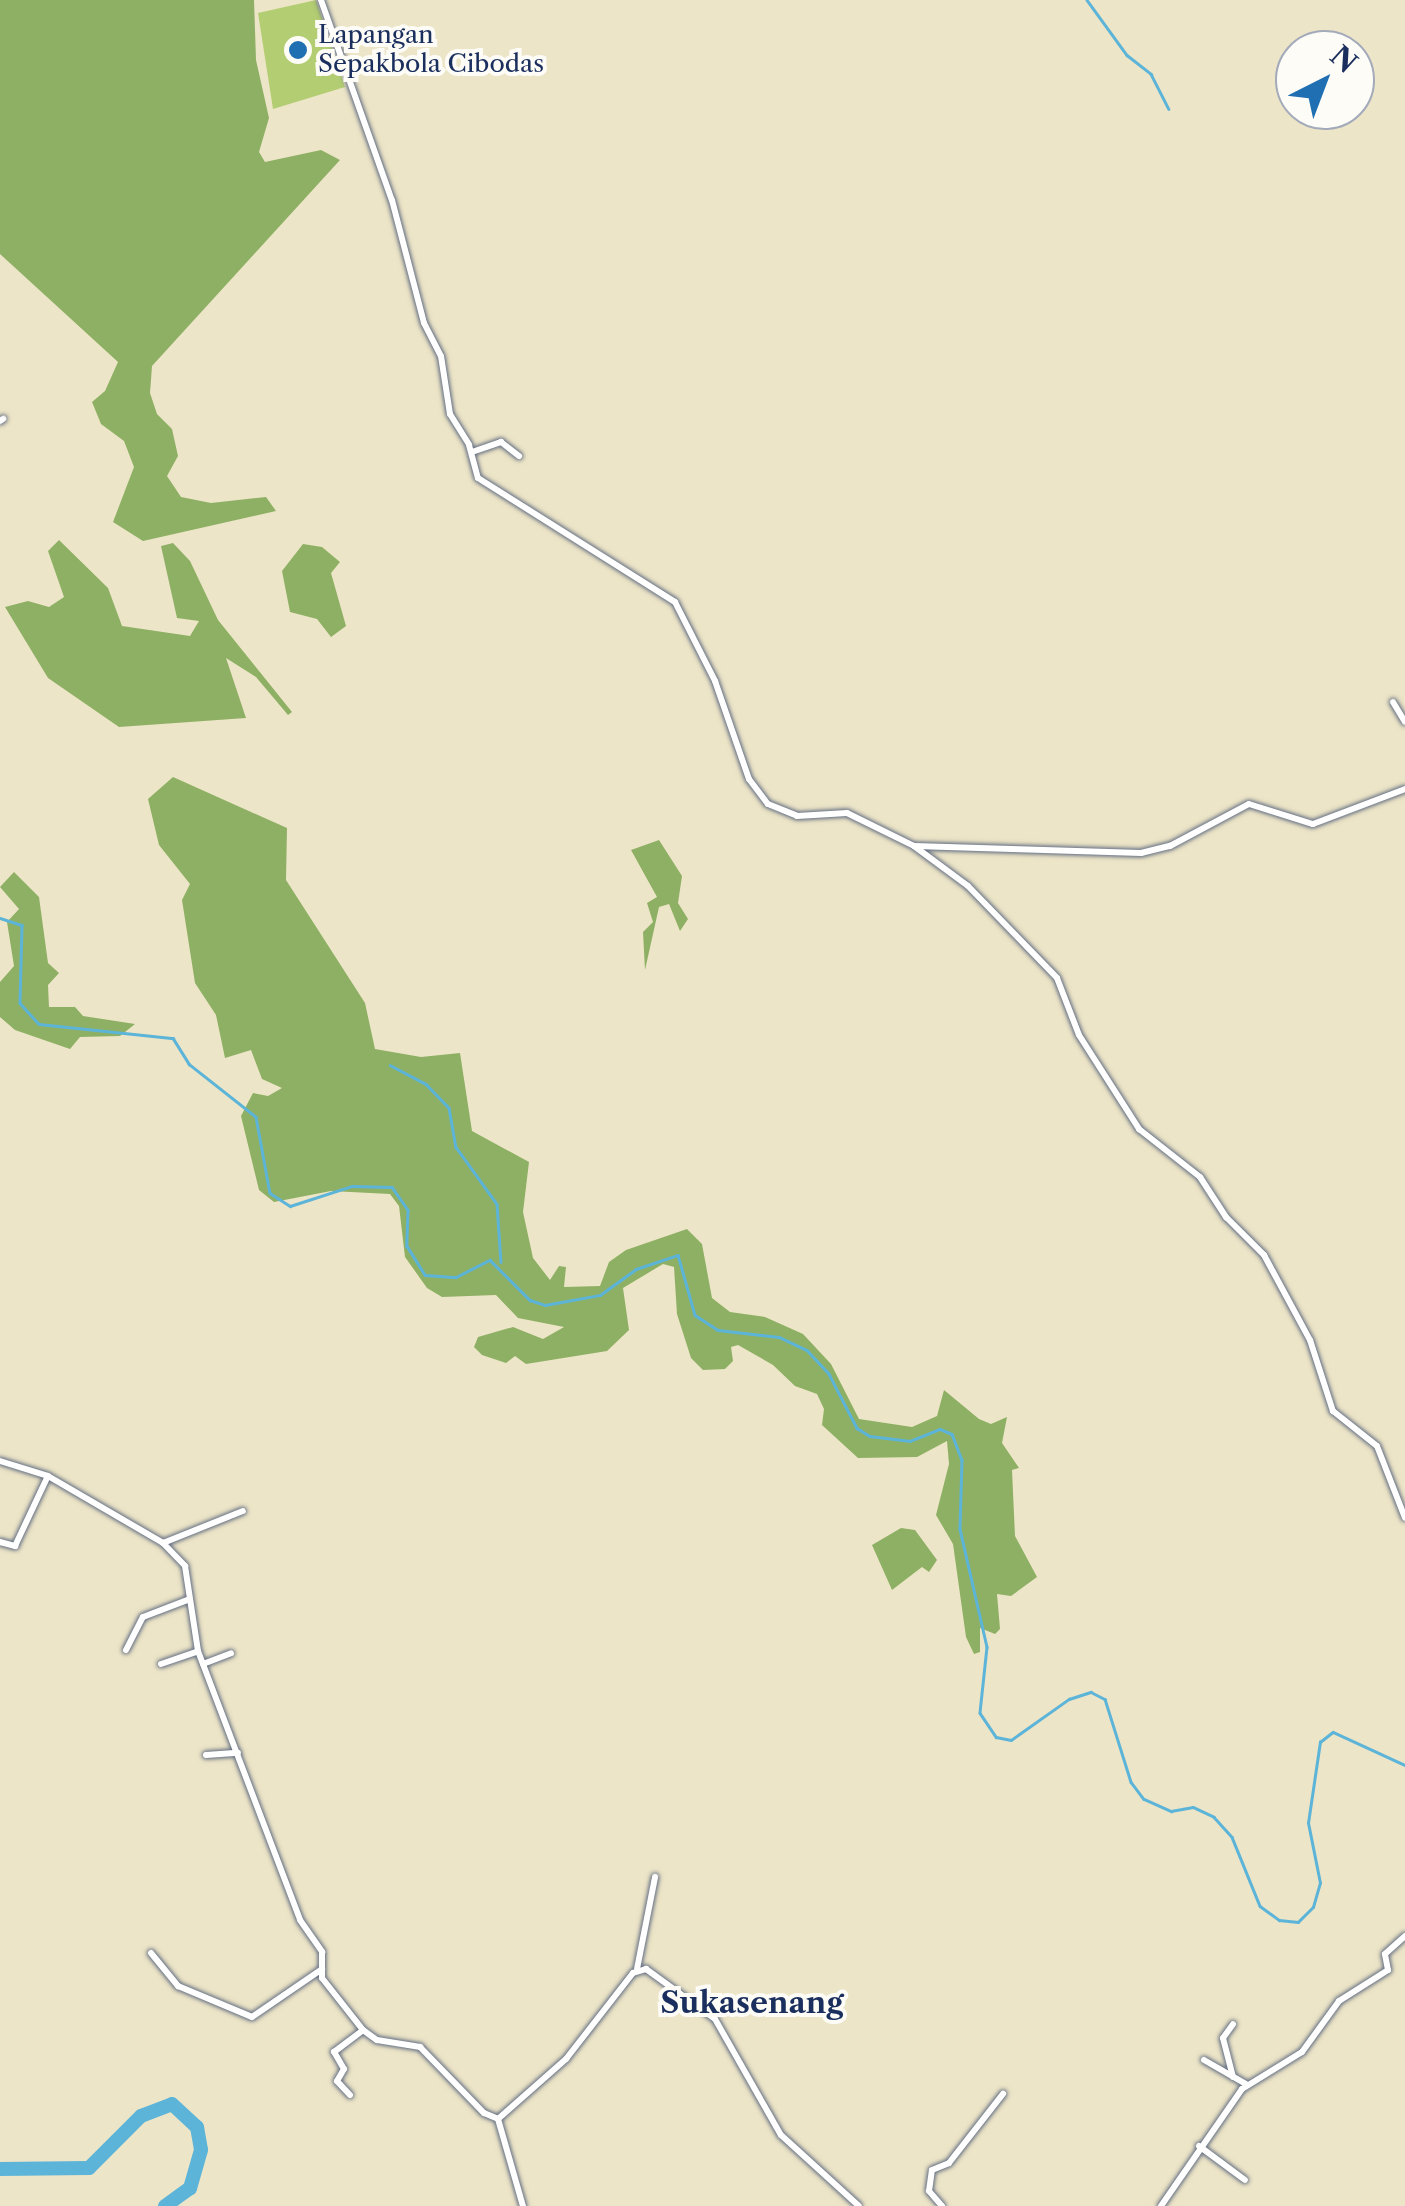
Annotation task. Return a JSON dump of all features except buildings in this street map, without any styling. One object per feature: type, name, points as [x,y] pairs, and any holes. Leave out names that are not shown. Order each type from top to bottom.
[{"type":"street","points":[[321,0],[392,200],[428,333],[439,352],[450,414],[472,452],[484,484],[675,602],[715,680],[749,779],[768,804],[797,816],[846,813],[914,846],[968,886],[1057,978],[1079,1035],[1140,1129],[1200,1177],[1226,1217],[1264,1255],[1310,1340],[1338,1419],[1377,1446],[1405,1518]]},
{"type":"street","points":[[472,452],[501,442],[519,456]]},
{"type":"street","points":[[1393,702],[1405,722]]},
{"type":"street","points":[[914,846],[1141,853],[1170,846],[1249,804],[1313,824],[1405,790]]},
{"type":"street","points":[[0,1461],[48,1476],[163,1544],[186,1566],[198,1651],[300,1920],[322,1952],[326,1984],[362,2030],[377,2040],[420,2047],[484,2113],[498,2119]]},
{"type":"street","points":[[1,1544],[15,1546],[48,1476]]},
{"type":"street","points":[[163,1544],[242,1511]]},
{"type":"street","points":[[126,1650],[140,1620],[190,1599]]},
{"type":"street","points":[[161,1664],[198,1651]]},
{"type":"street","points":[[203,1664],[231,1652]]},
{"type":"street","points":[[206,1755],[238,1752]]},
{"type":"street","points":[[498,2119],[589,2035],[637,1969],[655,1876]]},
{"type":"street","points":[[1162,2206],[1200,2146],[1247,2085],[1302,2052],[1339,2001],[1388,1970],[1385,1954],[1405,1936]]},
{"type":"street","points":[[151,1954],[178,1986],[252,2017],[323,1968]]},
{"type":"street","points":[[637,1969],[650,1970],[715,2019],[781,2135],[859,2206]]},
{"type":"street","points":[[1233,2024],[1223,2038],[1233,2077]]},
{"type":"street","points":[[350,2095],[337,2080],[344,2069],[334,2052],[362,2030]]},
{"type":"street","points":[[1204,2060],[1247,2085]]},
{"type":"street","points":[[942,2206],[930,2191],[932,2170],[949,2163],[1003,2094]]},
{"type":"street","points":[[498,2119],[522,2206]]},
{"type":"street","points":[[1200,2146],[1245,2180]]},
{"type":"green space","points":[[0,0],[254,0],[256,60],[269,118],[259,152],[265,162],[321,150],[340,160],[152,366],[150,393],[157,414],[172,429],[178,456],[167,476],[181,497],[211,503],[266,497],[276,511],[143,541],[113,522],[134,467],[124,441],[101,424],[92,402],[105,391],[118,362],[0,254]]},
{"type":"green space","name":"Lapangan Sepakbola Cibodas","points":[[316,0],[345,87],[273,109],[258,13]]},
{"type":"green space","points":[[59,540],[108,588],[122,626],[190,636],[199,621],[177,618],[161,546],[173,543],[190,561],[218,620],[292,712],[288,715],[256,677],[226,658],[246,718],[119,727],[48,678],[5,607],[28,601],[49,607],[64,597],[48,551]]},
{"type":"green space","points":[[303,544],[322,547],[340,562],[331,573],[346,626],[331,637],[317,619],[290,612],[282,571]]},
{"type":"green space","points":[[173,777],[287,828],[286,880],[365,1003],[375,1049],[421,1057],[460,1053],[472,1131],[529,1162],[523,1212],[533,1258],[550,1280],[559,1266],[566,1267],[564,1287],[600,1286],[609,1262],[626,1250],[687,1229],[702,1244],[712,1298],[730,1312],[765,1317],[803,1334],[831,1364],[859,1419],[912,1427],[937,1416],[944,1390],[979,1419],[991,1424],[1007,1417],[1002,1443],[1019,1468],[1012,1470],[1015,1536],[1037,1577],[1011,1596],[997,1594],[1000,1629],[995,1634],[980,1628],[980,1652],[974,1654],[966,1637],[953,1544],[936,1515],[949,1464],[947,1441],[917,1457],[858,1458],[822,1425],[824,1409],[817,1394],[795,1386],[773,1365],[738,1345],[731,1347],[733,1361],[725,1369],[703,1370],[691,1358],[677,1314],[674,1267],[663,1264],[623,1288],[629,1330],[607,1351],[526,1364],[515,1356],[506,1363],[482,1355],[474,1347],[478,1337],[513,1327],[543,1339],[564,1327],[518,1318],[496,1295],[442,1297],[427,1288],[405,1257],[399,1206],[390,1194],[331,1191],[274,1202],[259,1190],[241,1116],[253,1093],[268,1096],[282,1088],[262,1079],[251,1050],[225,1058],[216,1015],[195,983],[182,900],[190,884],[159,845],[148,799]]},
{"type":"green space","points":[[659,840],[682,876],[678,903],[688,919],[680,931],[669,904],[659,907],[645,970],[643,932],[653,922],[647,903],[657,897],[631,850]]},
{"type":"green space","points":[[14,872],[39,897],[48,963],[59,973],[48,985],[49,1007],[75,1007],[83,1016],[135,1024],[120,1036],[80,1037],[70,1049],[15,1030],[0,1017],[0,982],[14,966],[7,922],[19,909],[0,887]]},
{"type":"green space","points":[[901,1528],[915,1530],[937,1560],[929,1572],[922,1567],[892,1590],[872,1545]]},
{"type":"waterway","points":[[1087,0],[1127,55],[1151,74],[1169,109]]},
{"type":"waterway","points":[[0,918],[22,925],[20,1003],[39,1024],[173,1038],[189,1064],[256,1117],[270,1193],[290,1206],[352,1186],[392,1187],[408,1210],[407,1246],[425,1275],[456,1277],[490,1260],[530,1300],[545,1305],[600,1295],[636,1269],[678,1255],[695,1315],[718,1330],[779,1337],[807,1350],[829,1374],[857,1428],[870,1436],[910,1441],[940,1429],[952,1434],[962,1460],[960,1529],[987,1647],[980,1713],[996,1737],[1011,1740],[1069,1699],[1091,1692],[1105,1699],[1131,1782],[1144,1799],[1171,1811],[1193,1807],[1214,1817],[1232,1837],[1260,1906],[1279,1920],[1298,1922],[1313,1907],[1320,1883],[1308,1823],[1320,1742],[1333,1732],[1405,1765]]},
{"type":"waterway","points":[[390,1065],[426,1084],[449,1108],[456,1147],[497,1204],[501,1262]]},
{"type":"waterway","points":[[0,2169],[89,2168],[141,2116],[172,2104],[197,2127],[201,2150],[190,2188],[165,2206]]},
{"type":"place","name":"Lapangan Sepakbola Cibodas","points":[[298,50]]},
{"type":"district","name":"Sukasenang","points":[[752,2003]]}]
